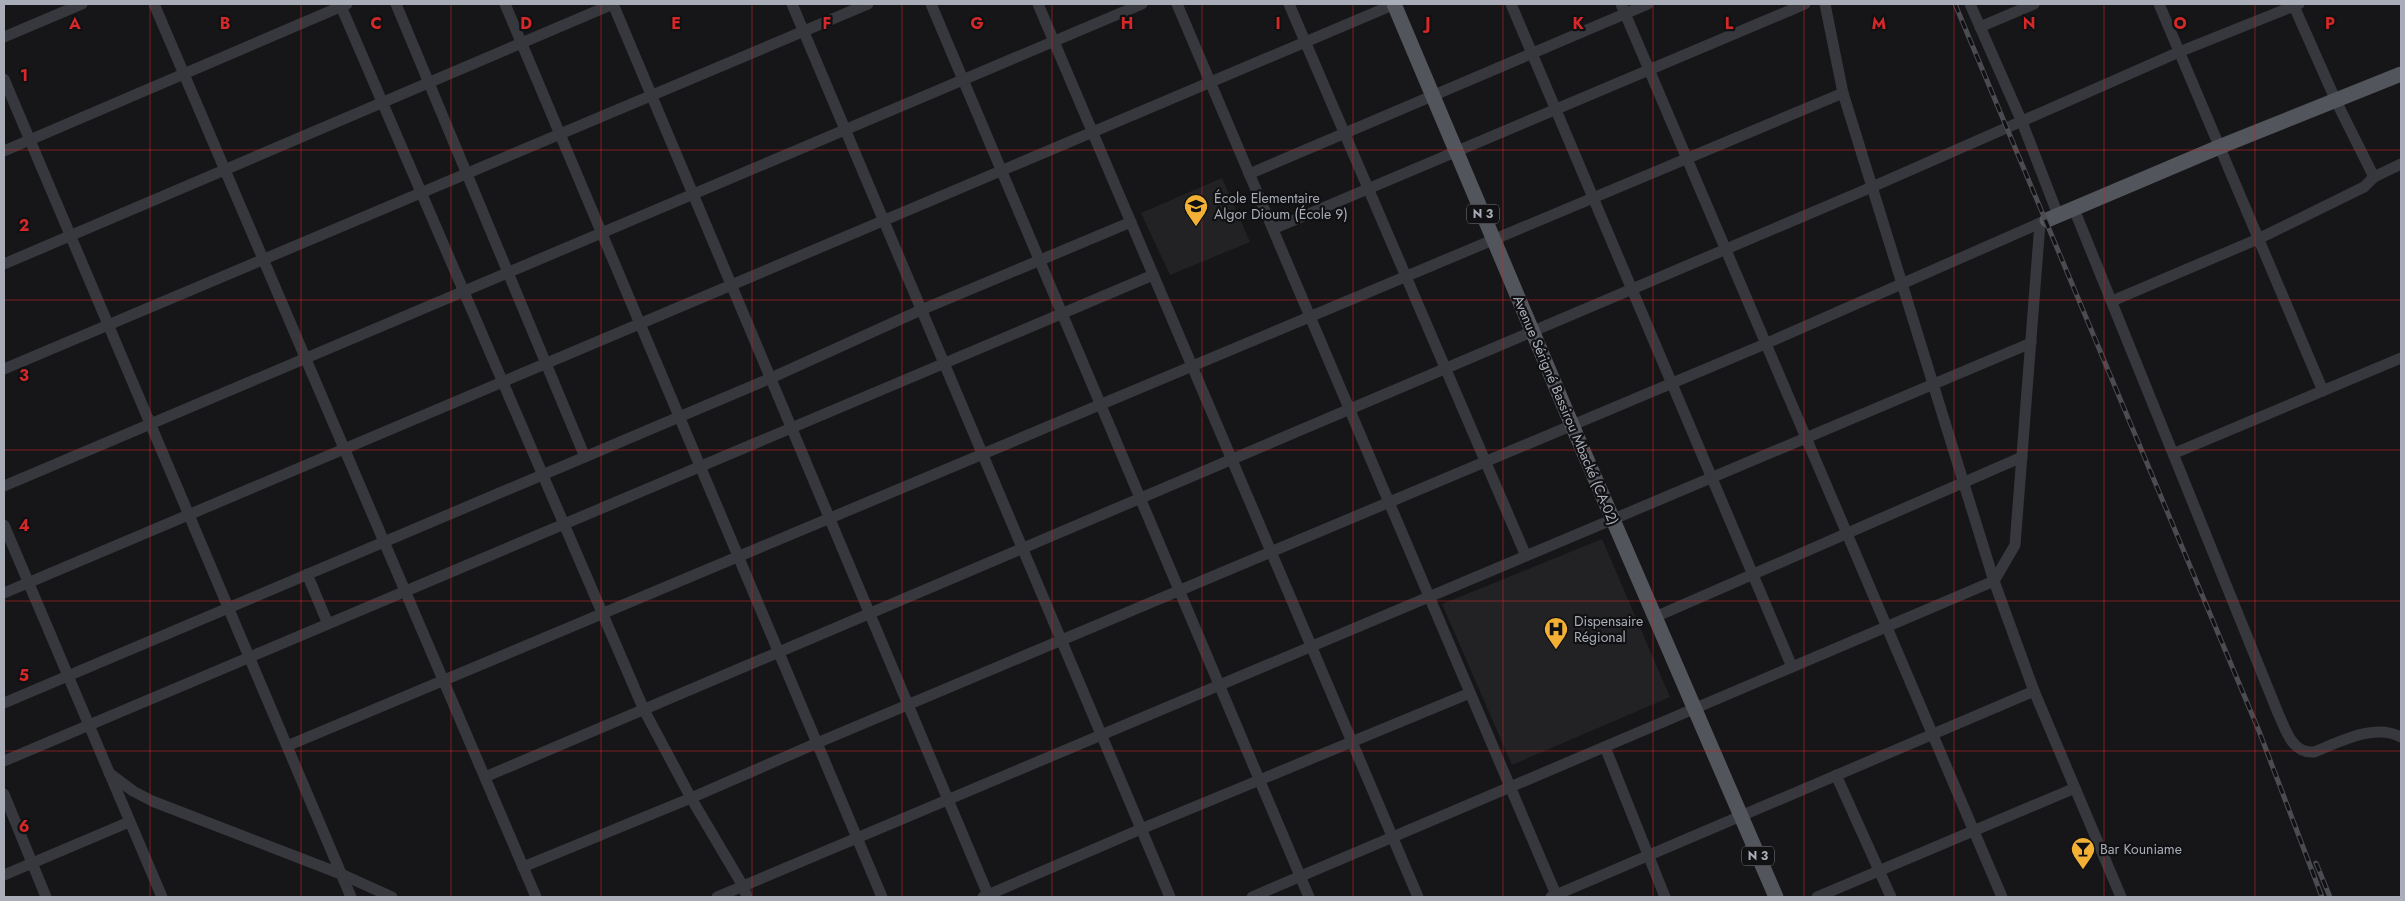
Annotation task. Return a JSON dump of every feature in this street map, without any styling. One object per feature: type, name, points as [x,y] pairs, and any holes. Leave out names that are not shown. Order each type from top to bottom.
[{"type":"main road","name":"Avenue Sérigné Bassirou Mbacké (CA-02)","points":[[1395,4],[1532,332],[1740,815]]},
{"type":"main road","points":[[2048,220],[2219,147],[2401,74]]},
{"type":"main road","name":"N 3","points":[[1740,815],[1776,897]]},
{"type":"street","points":[[4,37],[82,4]]},
{"type":"street","points":[[154,4],[536,897]]},
{"type":"street","points":[[396,4],[585,457]]},
{"type":"street","points":[[505,4],[882,897]]},
{"type":"street","points":[[4,264],[613,4],[987,896],[1141,829],[1470,693]]},
{"type":"street","points":[[792,4],[1170,897]]},
{"type":"street","points":[[4,369],[868,4]]},
{"type":"street","points":[[931,4],[1310,897]]},
{"type":"street","points":[[1038,4],[1418,897]]},
{"type":"street","points":[[4,486],[1142,4]]},
{"type":"street","points":[[1177,4],[1555,897],[1740,815],[2034,691]]},
{"type":"street","points":[[1288,4],[1526,556]]},
{"type":"street","points":[[4,593],[1395,4]]},
{"type":"street","points":[[1511,4],[1792,667]]},
{"type":"street","points":[[1249,174],[1533,53],[1623,9],[1648,4]]},
{"type":"street","points":[[1272,229],[1805,4]]},
{"type":"street","points":[[1825,4],[1843,93],[1994,581],[2034,691],[2121,897]]},
{"type":"street","points":[[1252,897],[1994,581],[2015,545],[2031,343],[2048,220],[2022,122],[1970,4]]},
{"type":"street","points":[[1980,27],[2034,4]]},
{"type":"street","points":[[2159,4],[2323,391]]},
{"type":"street","points":[[485,777],[1725,250],[2179,52],[2295,4],[2336,101],[2374,177]]},
{"type":"street","points":[[4,151],[343,5],[382,102],[644,710],[691,798],[745,892]]},
{"type":"street","points":[[1623,9],[2002,897]]},
{"type":"street","points":[[4,79],[351,897]]},
{"type":"street","points":[[287,746],[1843,93]]},
{"type":"street","points":[[2112,301],[2258,239],[2364,187],[2374,177],[2401,164]]},
{"type":"street","points":[[2074,209],[2175,453],[2278,713],[2295,748],[2305,753],[2314,752],[2374,732],[2394,734],[2401,737]]},
{"type":"street","points":[[523,867],[691,798],[817,743],[1765,344],[2048,220]]},
{"type":"street","points":[[4,703],[771,378],[921,310],[1130,222]]},
{"type":"street","points":[[4,761],[1153,275]]},
{"type":"street","points":[[717,897],[745,892],[857,838],[2031,343]]},
{"type":"street","points":[[2175,453],[2401,358]]},
{"type":"street","points":[[1655,618],[2022,456]]},
{"type":"street","points":[[4,525],[107,772],[162,897]]},
{"type":"street","points":[[307,574],[328,624]]},
{"type":"street","points":[[1605,747],[1665,897]]},
{"type":"street","points":[[107,772],[152,801],[341,874],[392,897]]},
{"type":"street","points":[[1836,775],[1891,897]]},
{"type":"street","points":[[1816,897],[2075,788]]},
{"type":"street","points":[[4,794],[46,897]]},
{"type":"street","points":[[4,875],[129,822]]},
{"type":"shaded area","name":"École Elementaire Algor Dioum (École 9)","points":[[1222,178],[1250,242],[1170,275],[1141,213]]},
{"type":"shaded area","name":"Dispensaire Régional","points":[[1602,539],[1670,697],[1512,765],[1442,604]]},
{"type":"railway","points":[[1955,4],[2259,731],[2322,897]]},
{"type":"railway","points":[[2316,863],[2330,897]]},
{"type":"place","name":"École Elementaire Algor Dioum (École 9)","points":[[1196,227]]},
{"type":"place","name":"Dispensaire Régional","points":[[1556,650]]},
{"type":"place","name":"Bar Kouniame","points":[[2083,870]]}]
